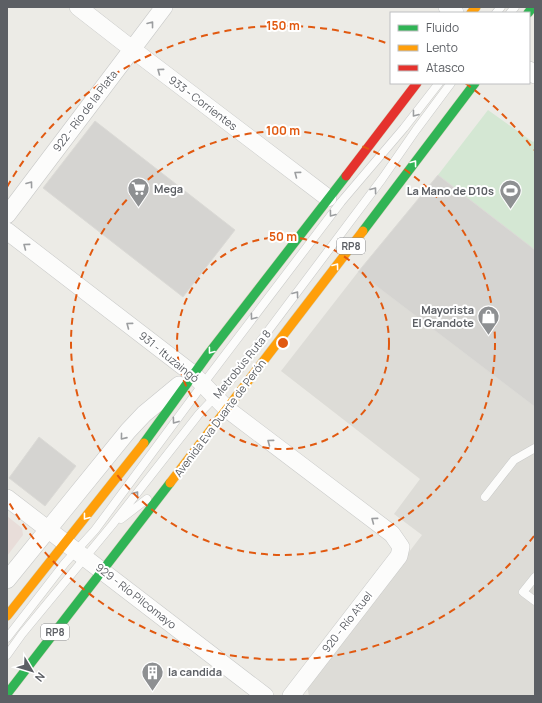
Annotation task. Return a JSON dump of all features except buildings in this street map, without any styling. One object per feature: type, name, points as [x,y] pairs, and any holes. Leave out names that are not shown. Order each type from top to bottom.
[{"type":"main road","points":[[7,616],[76,550],[150,436],[198,379],[328,198],[416,84]]},
{"type":"main road","name":"Avenida Eva Duarte de Perón","points":[[103,570],[164,491],[176,461],[474,84]]},
{"type":"main road","name":"RP8","points":[[7,694],[103,570]]},
{"type":"street","name":"933 - Corrientes","points":[[78,7],[328,198]]},
{"type":"street","name":"922 - Río de la Plata","points":[[7,215],[164,7]]},
{"type":"street","name":"931 - Ituzaingó","points":[[7,231],[198,379],[221,403],[392,534],[401,547]]},
{"type":"street","points":[[7,580],[128,430],[144,414],[198,379]]},
{"type":"street","name":"929 - Río Pilcomayo","points":[[7,498],[103,570],[265,696]]},
{"type":"street","name":"920 - Río Atuel","points":[[291,696],[399,556],[401,547]]},
{"type":"lane","name":"Metrobús Ruta 8","points":[[7,638],[65,563],[95,530],[198,379],[341,202],[404,128],[438,84]]},
{"type":"lane","name":"Metrobús Ruta 8","points":[[7,655],[76,550],[112,525],[199,414],[221,403],[232,379],[368,198],[450,84]]},
{"type":"lane","points":[[485,497],[514,460],[535,448]]},
{"type":"lane","points":[[112,525],[147,499],[152,492]]},
{"type":"lane","points":[[535,576],[523,592],[535,601]]},
{"type":"shaded area","points":[[358,272],[535,407],[535,696],[309,696],[307,686],[422,535],[394,514],[420,479],[281,371]]},
{"type":"shaded area","points":[[7,516],[22,528],[23,535],[7,556]]},
{"type":"green space","name":"La Mano de D10s","points":[[488,110],[533,142],[535,140],[535,247],[533,249],[438,175]]},
{"type":"traffic: fast","points":[[529,12],[533,7]]},
{"type":"traffic: fast","points":[[363,231],[474,84]]},
{"type":"traffic: fast","points":[[144,443],[209,353],[346,176]]},
{"type":"traffic: fast","points":[[7,694],[170,483]]},
{"type":"traffic: slow","points":[[472,12],[476,7]]},
{"type":"traffic: slow","points":[[170,483],[363,231]]},
{"type":"traffic: slow","points":[[7,616],[144,443]]},
{"type":"traffic: jam","points":[[346,176],[416,84]]},
{"type":"place","name":"Mega","points":[[139,208]]},
{"type":"place","name":"La Mano de D10s","points":[[510,210]]},
{"type":"place","name":"Mayorista El Grandote","points":[[489,336]]},
{"type":"place","name":"la candida","points":[[153,692]]}]
